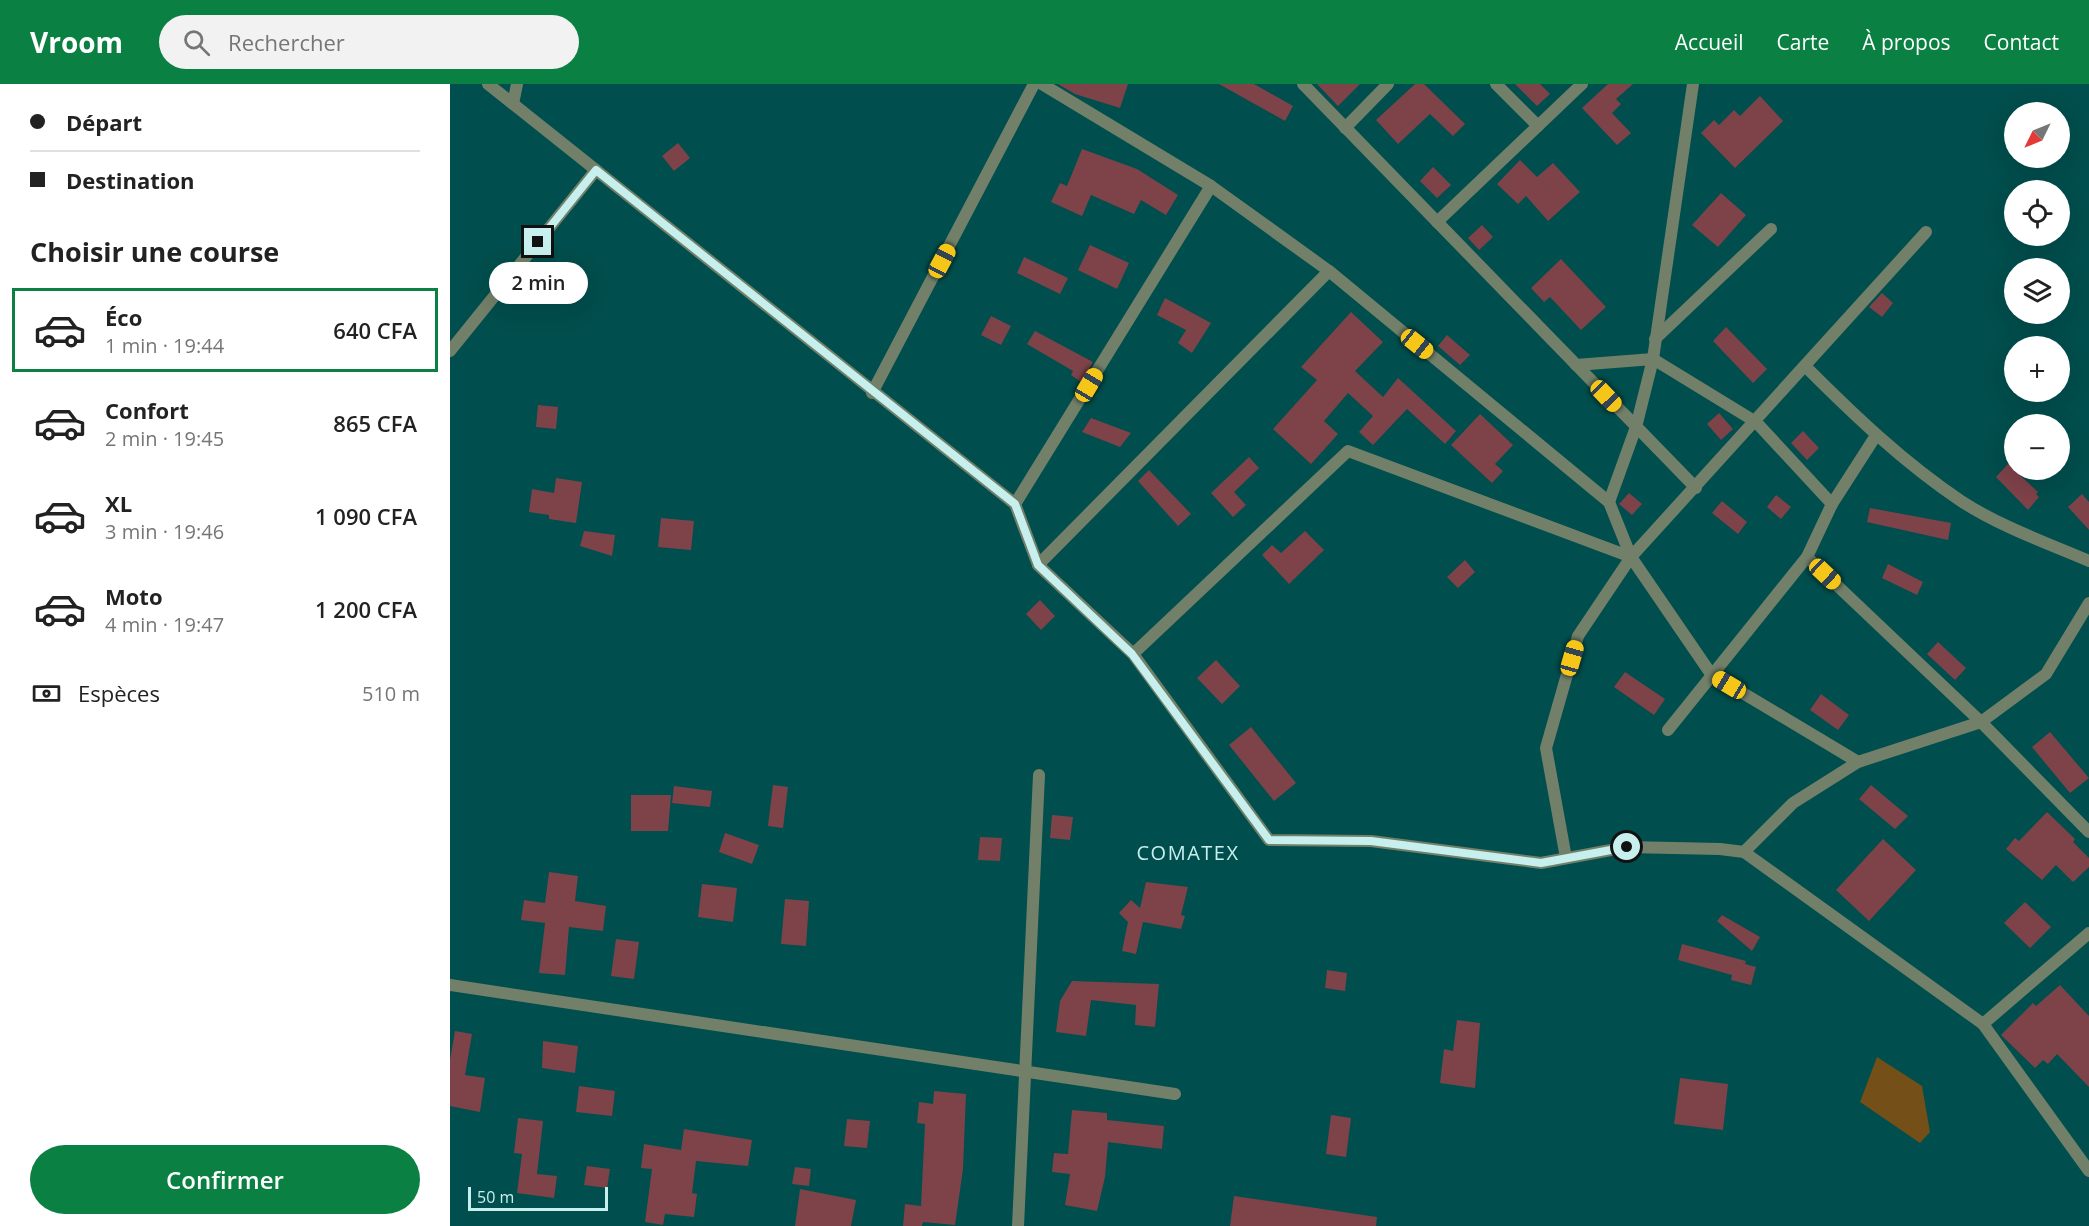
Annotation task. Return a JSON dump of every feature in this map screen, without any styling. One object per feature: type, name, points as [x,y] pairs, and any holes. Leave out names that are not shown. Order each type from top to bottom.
[{"type":"street","points":[[488,84],[872,393],[1015,504],[1038,565],[1132,654],[1269,840],[1371,841],[1541,863],[1627,847],[1720,849],[1744,852],[1983,1024],[2089,1171]]},
{"type":"street","points":[[513,104],[517,84]]},
{"type":"street","points":[[872,393],[1034,84]]},
{"type":"street","points":[[1041,84],[1211,186],[1329,271],[1609,502],[1631,557],[1711,674],[1858,762]]},
{"type":"street","points":[[1303,84],[1696,488]]},
{"type":"street","points":[[1345,128],[1388,84]]},
{"type":"street","points":[[1496,84],[1538,126]]},
{"type":"street","points":[[1437,222],[1582,84]]},
{"type":"street","points":[[1609,502],[1636,427],[1653,359],[1693,84]]},
{"type":"street","points":[[450,351],[596,170]]},
{"type":"street","points":[[1015,504],[1211,186]]},
{"type":"street","points":[[1655,339],[1771,229]]},
{"type":"street","points":[[1566,858],[1546,748],[1578,636],[1631,557],[1756,422],[1926,232]]},
{"type":"street","points":[[1038,565],[1329,271]]},
{"type":"street","points":[[1576,365],[1653,359],[1756,422],[1832,504]]},
{"type":"street","points":[[1805,366],[1875,437],[1962,502],[2025,534],[2089,561]]},
{"type":"street","points":[[1668,730],[1711,674],[1808,557],[1832,504],[1875,437]]},
{"type":"street","points":[[1132,654],[1348,451],[1631,557]]},
{"type":"street","points":[[1808,557],[1981,722],[2089,831]]},
{"type":"street","points":[[1744,852],[1793,803],[1858,762],[1981,722],[2046,674],[2089,603]]},
{"type":"street","points":[[1018,1226],[1039,775]]},
{"type":"street","points":[[1983,1024],[2089,933]]},
{"type":"street","points":[[450,986],[1175,1094]]},
{"type":"shaded area","points":[[1877,1057],[1922,1086],[1930,1132],[1920,1143],[1860,1102]]},
{"type":"building","points":[[1058,84],[1128,84],[1120,108],[1075,94]]},
{"type":"building","points":[[1219,84],[1254,84],[1293,106],[1285,121]]},
{"type":"building","points":[[1317,84],[1360,84],[1338,106]]},
{"type":"building","points":[[1415,84],[1424,84],[1465,124],[1453,136],[1430,114],[1398,144],[1376,120]]},
{"type":"building","points":[[1515,84],[1540,84],[1550,94],[1537,106]]},
{"type":"building","points":[[1608,84],[1633,84],[1616,99],[1621,104],[1612,113],[1631,133],[1617,145],[1582,108]]},
{"type":"building","points":[[1760,96],[1783,121],[1735,168],[1701,133],[1714,120],[1719,125],[1734,110],[1740,116]]},
{"type":"building","points":[[678,143],[690,158],[674,171],[662,156]]},
{"type":"building","points":[[1082,149],[1137,169],[1178,195],[1166,215],[1141,200],[1134,214],[1091,195],[1082,216],[1051,202],[1060,183],[1067,186]]},
{"type":"building","points":[[1520,160],[1537,177],[1553,163],[1580,192],[1548,221],[1526,196],[1518,204],[1497,184]]},
{"type":"building","points":[[1433,167],[1451,185],[1437,198],[1420,181]]},
{"type":"building","points":[[1721,193],[1746,215],[1718,247],[1692,225]]},
{"type":"building","points":[[1482,225],[1493,237],[1479,250],[1468,238]]},
{"type":"building","points":[[1090,245],[1129,263],[1117,289],[1078,270]]},
{"type":"building","points":[[1024,257],[1068,278],[1060,294],[1017,273]]},
{"type":"building","points":[[1561,259],[1606,307],[1581,330],[1550,297],[1544,302],[1531,288]]},
{"type":"building","points":[[1882,293],[1893,303],[1882,317],[1869,307]]},
{"type":"building","points":[[1165,298],[1211,323],[1192,353],[1178,343],[1186,330],[1157,315]]},
{"type":"building","points":[[1351,312],[1383,342],[1355,371],[1383,397],[1398,378],[1456,431],[1445,444],[1407,409],[1373,445],[1359,432],[1373,416],[1348,393],[1324,421],[1338,434],[1311,464],[1273,429],[1317,380],[1301,367]]},
{"type":"building","points":[[991,316],[1011,326],[1001,345],[981,335]]},
{"type":"building","points":[[1726,327],[1767,369],[1753,383],[1713,341]]},
{"type":"building","points":[[1035,331],[1093,362],[1081,382],[1071,375],[1073,371],[1027,344]]},
{"type":"building","points":[[1447,335],[1470,355],[1460,365],[1438,346]]},
{"type":"building","points":[[538,405],[558,407],[556,429],[536,427]]},
{"type":"building","points":[[1719,413],[1733,429],[1721,440],[1707,424]]},
{"type":"building","points":[[1480,414],[1513,445],[1495,464],[1503,471],[1492,483],[1451,445]]},
{"type":"building","points":[[1091,418],[1131,433],[1120,447],[1082,432]]},
{"type":"building","points":[[1803,431],[1819,448],[1807,460],[1791,443]]},
{"type":"building","points":[[1249,457],[1259,468],[1234,492],[1246,505],[1233,517],[1211,493]]},
{"type":"building","points":[[2004,468],[2004,480],[2025,480],[2038,492],[2036,494],[2039,497],[2028,510],[1996,477]]},
{"type":"building","points":[[1149,470],[1191,514],[1178,526],[1138,481]]},
{"type":"building","points":[[556,478],[582,482],[576,523],[549,519],[549,515],[529,512],[532,489],[554,493]]},
{"type":"building","points":[[1629,493],[1642,504],[1632,515],[1619,504]]},
{"type":"building","points":[[2082,494],[2089,502],[2089,530],[2068,507]]},
{"type":"building","points":[[1776,495],[1791,507],[1781,519],[1767,507]]},
{"type":"building","points":[[1722,501],[1747,522],[1738,534],[1712,513]]},
{"type":"building","points":[[1870,508],[1951,523],[1948,540],[1867,522]]},
{"type":"building","points":[[661,518],[694,521],[691,550],[658,547]]},
{"type":"building","points":[[584,531],[615,535],[612,556],[580,546]]},
{"type":"building","points":[[1305,531],[1324,550],[1289,584],[1262,555],[1272,545],[1281,553]]},
{"type":"building","points":[[1465,560],[1475,572],[1458,588],[1447,577]]},
{"type":"building","points":[[1888,564],[1923,582],[1917,595],[1882,578]]},
{"type":"building","points":[[1040,600],[1055,616],[1041,630],[1026,614]]},
{"type":"building","points":[[1938,642],[1966,668],[1955,680],[1927,654]]},
{"type":"building","points":[[1216,660],[1240,686],[1222,704],[1197,678]]},
{"type":"building","points":[[1625,672],[1665,699],[1654,715],[1614,687]]},
{"type":"building","points":[[1821,694],[1849,715],[1838,730],[1810,710]]},
{"type":"building","points":[[1251,727],[1296,783],[1274,801],[1229,745]]},
{"type":"building","points":[[2050,732],[2089,778],[2070,793],[2032,747]]},
{"type":"building","points":[[773,785],[788,787],[783,828],[768,826]]},
{"type":"building","points":[[1871,785],[1908,816],[1895,829],[1859,799]]},
{"type":"building","points":[[674,786],[712,791],[710,807],[672,803]]},
{"type":"building","points":[[631,795],[671,795],[668,831],[631,831]]},
{"type":"building","points":[[2047,812],[2075,839],[2073,842],[2089,858],[2089,867],[2073,882],[2056,865],[2042,880],[2006,849],[2015,838],[2019,841]]},
{"type":"building","points":[[1052,815],[1073,817],[1070,840],[1050,838]]},
{"type":"building","points":[[725,833],[759,845],[752,864],[719,852]]},
{"type":"building","points":[[980,837],[1002,838],[1000,861],[978,860]]},
{"type":"building","points":[[1883,839],[1916,870],[1869,921],[1836,890]]},
{"type":"building","points":[[549,872],[578,876],[575,901],[606,906],[603,931],[569,927],[565,975],[539,973],[545,923],[521,920],[524,900],[545,903]]},
{"type":"building","points":[[1146,882],[1188,887],[1181,915],[1185,916],[1181,929],[1143,922],[1136,954],[1122,951],[1128,922],[1119,913],[1131,900],[1140,908]]},
{"type":"building","points":[[702,884],[737,888],[733,922],[698,917]]},
{"type":"building","points":[[785,899],[809,901],[806,946],[781,944]]},
{"type":"building","points":[[2025,902],[2051,927],[2030,948],[2004,923]]},
{"type":"building","points":[[1722,915],[1760,937],[1752,951],[1717,921]]},
{"type":"building","points":[[616,939],[639,942],[634,979],[611,976]]},
{"type":"building","points":[[1682,944],[1746,961],[1745,964],[1756,967],[1751,985],[1731,980],[1732,975],[1678,960]]},
{"type":"building","points":[[1327,970],[1347,973],[1345,991],[1325,988]]},
{"type":"building","points":[[1072,981],[1159,984],[1155,1027],[1135,1025],[1136,1005],[1091,1000],[1086,1036],[1056,1032],[1060,1001]]},
{"type":"building","points":[[2060,985],[2089,1016],[2089,1087],[2057,1054],[2048,1064],[2043,1060],[2035,1068],[2001,1035],[2033,1003],[2036,1006]]},
{"type":"building","points":[[1457,1020],[1480,1023],[1475,1088],[1440,1083],[1444,1049],[1453,1051]]},
{"type":"building","points":[[455,1031],[472,1034],[465,1075],[485,1078],[480,1112],[450,1106],[450,1060]]},
{"type":"building","points":[[543,1041],[578,1046],[575,1073],[542,1068]]},
{"type":"building","points":[[1680,1078],[1728,1084],[1723,1130],[1674,1124]]},
{"type":"building","points":[[579,1086],[615,1091],[612,1116],[576,1112]]},
{"type":"building","points":[[934,1091],[966,1094],[963,1169],[955,1225],[923,1222],[922,1226],[903,1226],[905,1204],[921,1206],[925,1124],[917,1123],[919,1102],[933,1104]]},
{"type":"building","points":[[1072,1110],[1107,1113],[1107,1120],[1164,1126],[1162,1149],[1108,1142],[1105,1177],[1097,1211],[1065,1205],[1070,1174],[1052,1172],[1054,1153],[1068,1154]]},
{"type":"building","points":[[1331,1115],[1351,1118],[1346,1157],[1326,1154]]},
{"type":"building","points":[[518,1118],[543,1121],[537,1174],[557,1176],[554,1198],[517,1193],[522,1154],[514,1153]]},
{"type":"building","points":[[847,1119],[870,1121],[867,1148],[844,1146]]},
{"type":"building","points":[[684,1129],[752,1140],[748,1166],[696,1161],[692,1193],[697,1194],[694,1217],[665,1214],[663,1225],[645,1222],[652,1169],[641,1168],[644,1144],[681,1150]]},
{"type":"building","points":[[587,1166],[610,1169],[607,1188],[584,1185]]},
{"type":"building","points":[[795,1167],[811,1169],[809,1186],[792,1184]]},
{"type":"building","points":[[800,1189],[856,1200],[851,1226],[795,1226]]},
{"type":"building","points":[[1234,1196],[1377,1217],[1376,1226],[1230,1226]]},
{"type":"district","name":"COMATEX","points":[[1188,852]]},
{"type":"route","points":[[538,242],[596,170],[855,379],[1015,504],[1038,565],[1132,654],[1269,840],[1371,841],[1541,863],[1627,847]]}]
